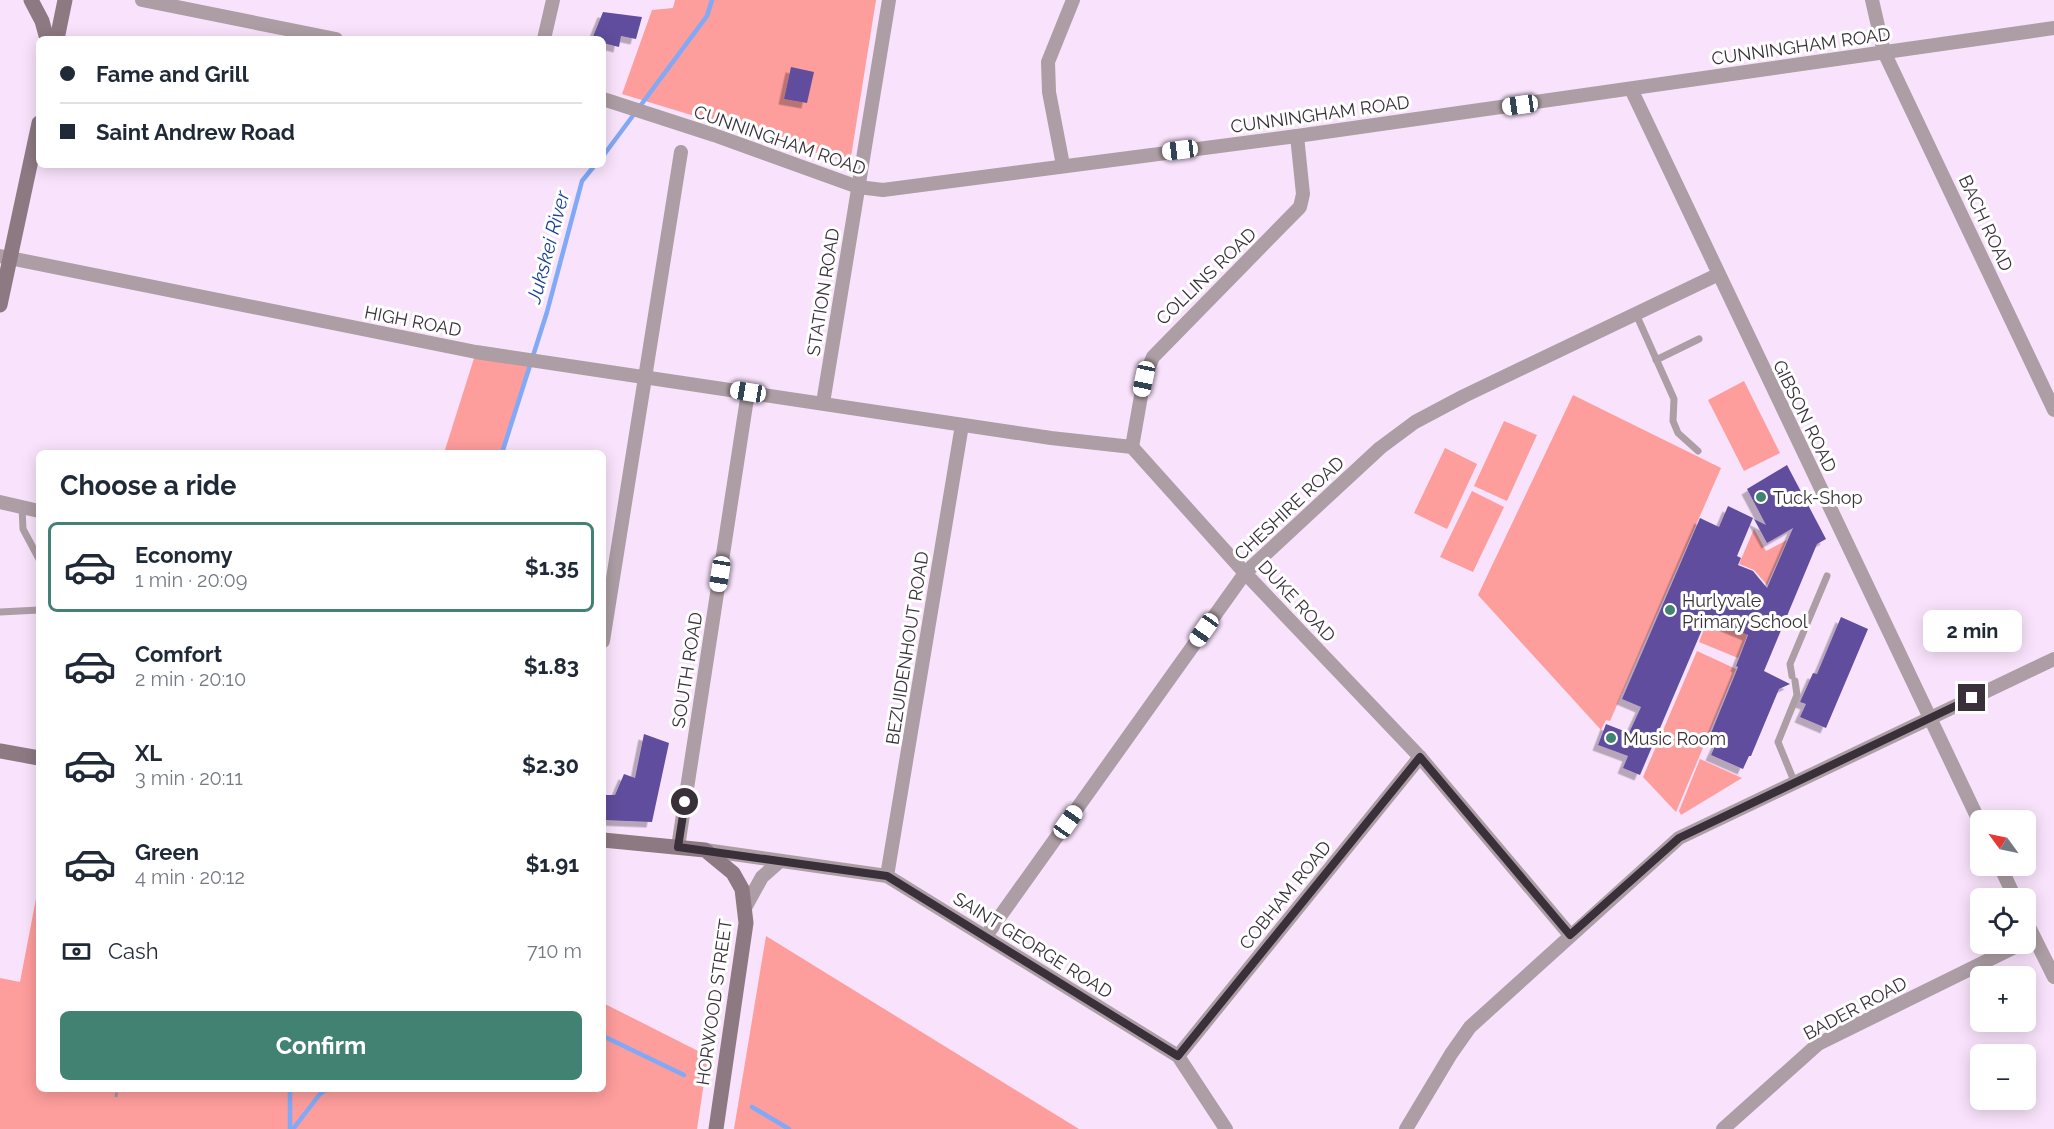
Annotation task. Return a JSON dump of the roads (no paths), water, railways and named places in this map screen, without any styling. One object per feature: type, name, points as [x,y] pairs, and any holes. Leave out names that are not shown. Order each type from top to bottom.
[{"type":"main road","points":[[31,0],[42,21],[46,36]]},
{"type":"main road","points":[[58,36],[64,0]]},
{"type":"main road","points":[[0,306],[5,257],[36,135]]},
{"type":"main road","points":[[0,751],[36,757]]},
{"type":"main road","points":[[606,840],[705,850]]},
{"type":"main road","name":"HORWOOD STREET","points":[[705,850],[733,873],[742,889],[746,906],[746,922],[716,1129]]},
{"type":"street","points":[[142,0],[321,36]]},
{"type":"street","points":[[545,36],[553,0]]},
{"type":"street","name":"STATION ROAD","points":[[823,404],[890,0]]},
{"type":"street","points":[[1063,165],[1048,92],[1048,62],[1073,0]]},
{"type":"street","name":"BACH ROAD","points":[[1872,0],[1884,52],[2054,410]]},
{"type":"street","name":"CUNNINGHAM ROAD","points":[[606,100],[714,135],[858,187],[883,190],[1297,136],[2054,28]]},
{"type":"street","name":"GIBSON ROAD","points":[[1631,89],[1717,275],[1974,810]]},
{"type":"street","name":"COLLINS ROAD","points":[[1132,447],[1144,379],[1152,357],[1300,207],[1303,194],[1297,136]]},
{"type":"street","points":[[606,622],[681,152]]},
{"type":"street","name":"HIGH ROAD","points":[[5,257],[476,352],[823,404]]},
{"type":"street","name":"CHESHIRE ROAD","points":[[986,936],[1245,573],[1399,432],[1464,396],[1717,275]]},
{"type":"street","name":"SOUTH ROAD","points":[[678,847],[748,392]]},
{"type":"street","points":[[823,404],[1132,447]]},
{"type":"street","name":"BEZUIDENHOUT ROAD","points":[[887,876],[962,425]]},
{"type":"street","name":"DUKE ROAD","points":[[1132,447],[1245,573],[1420,757],[1570,935]]},
{"type":"street","points":[[0,502],[36,510]]},
{"type":"street","points":[[1406,1129],[1465,1034],[1674,841],[1794,781],[2054,659]]},
{"type":"street","name":"COBHAM ROAD","points":[[1178,1056],[1420,757]]},
{"type":"street","name":"SAINT GEORGE ROAD","points":[[705,850],[887,876],[1178,1056],[1226,1129]]},
{"type":"street","points":[[746,906],[762,877],[779,862]]},
{"type":"street","points":[[2036,953],[2054,977]]},
{"type":"street","name":"BADER ROAD","points":[[1723,1129],[1818,1044],[2001,954]]},
{"type":"lane","points":[[1636,314],[1674,399],[1673,421],[1678,433],[1698,451]]},
{"type":"lane","points":[[1656,360],[1699,339]]},
{"type":"lane","points":[[22,507],[23,529],[36,553]]},
{"type":"lane","points":[[1794,781],[1778,742],[1797,695],[1790,664],[1827,576]]},
{"type":"lane","points":[[0,612],[36,610]]},
{"type":"waterway","name":"Jukskei River","points":[[606,152],[707,16],[712,0]]},
{"type":"waterway","name":"Jukskei River","points":[[503,450],[547,312],[582,181],[593,168]]},
{"type":"waterway","name":"Jukskei River","points":[[606,1037],[684,1075]]},
{"type":"waterway","points":[[290,1092],[290,1129]]},
{"type":"waterway","name":"Jukskei River","points":[[293,1129],[323,1092]]},
{"type":"waterway","points":[[752,1107],[789,1129]]},
{"type":"place","name":"Tuck-Shop","points":[[1761,497]]},
{"type":"place","name":"Hurlyvale Primary School","points":[[1670,610]]},
{"type":"place","name":"Music Room","points":[[1611,738]]}]
